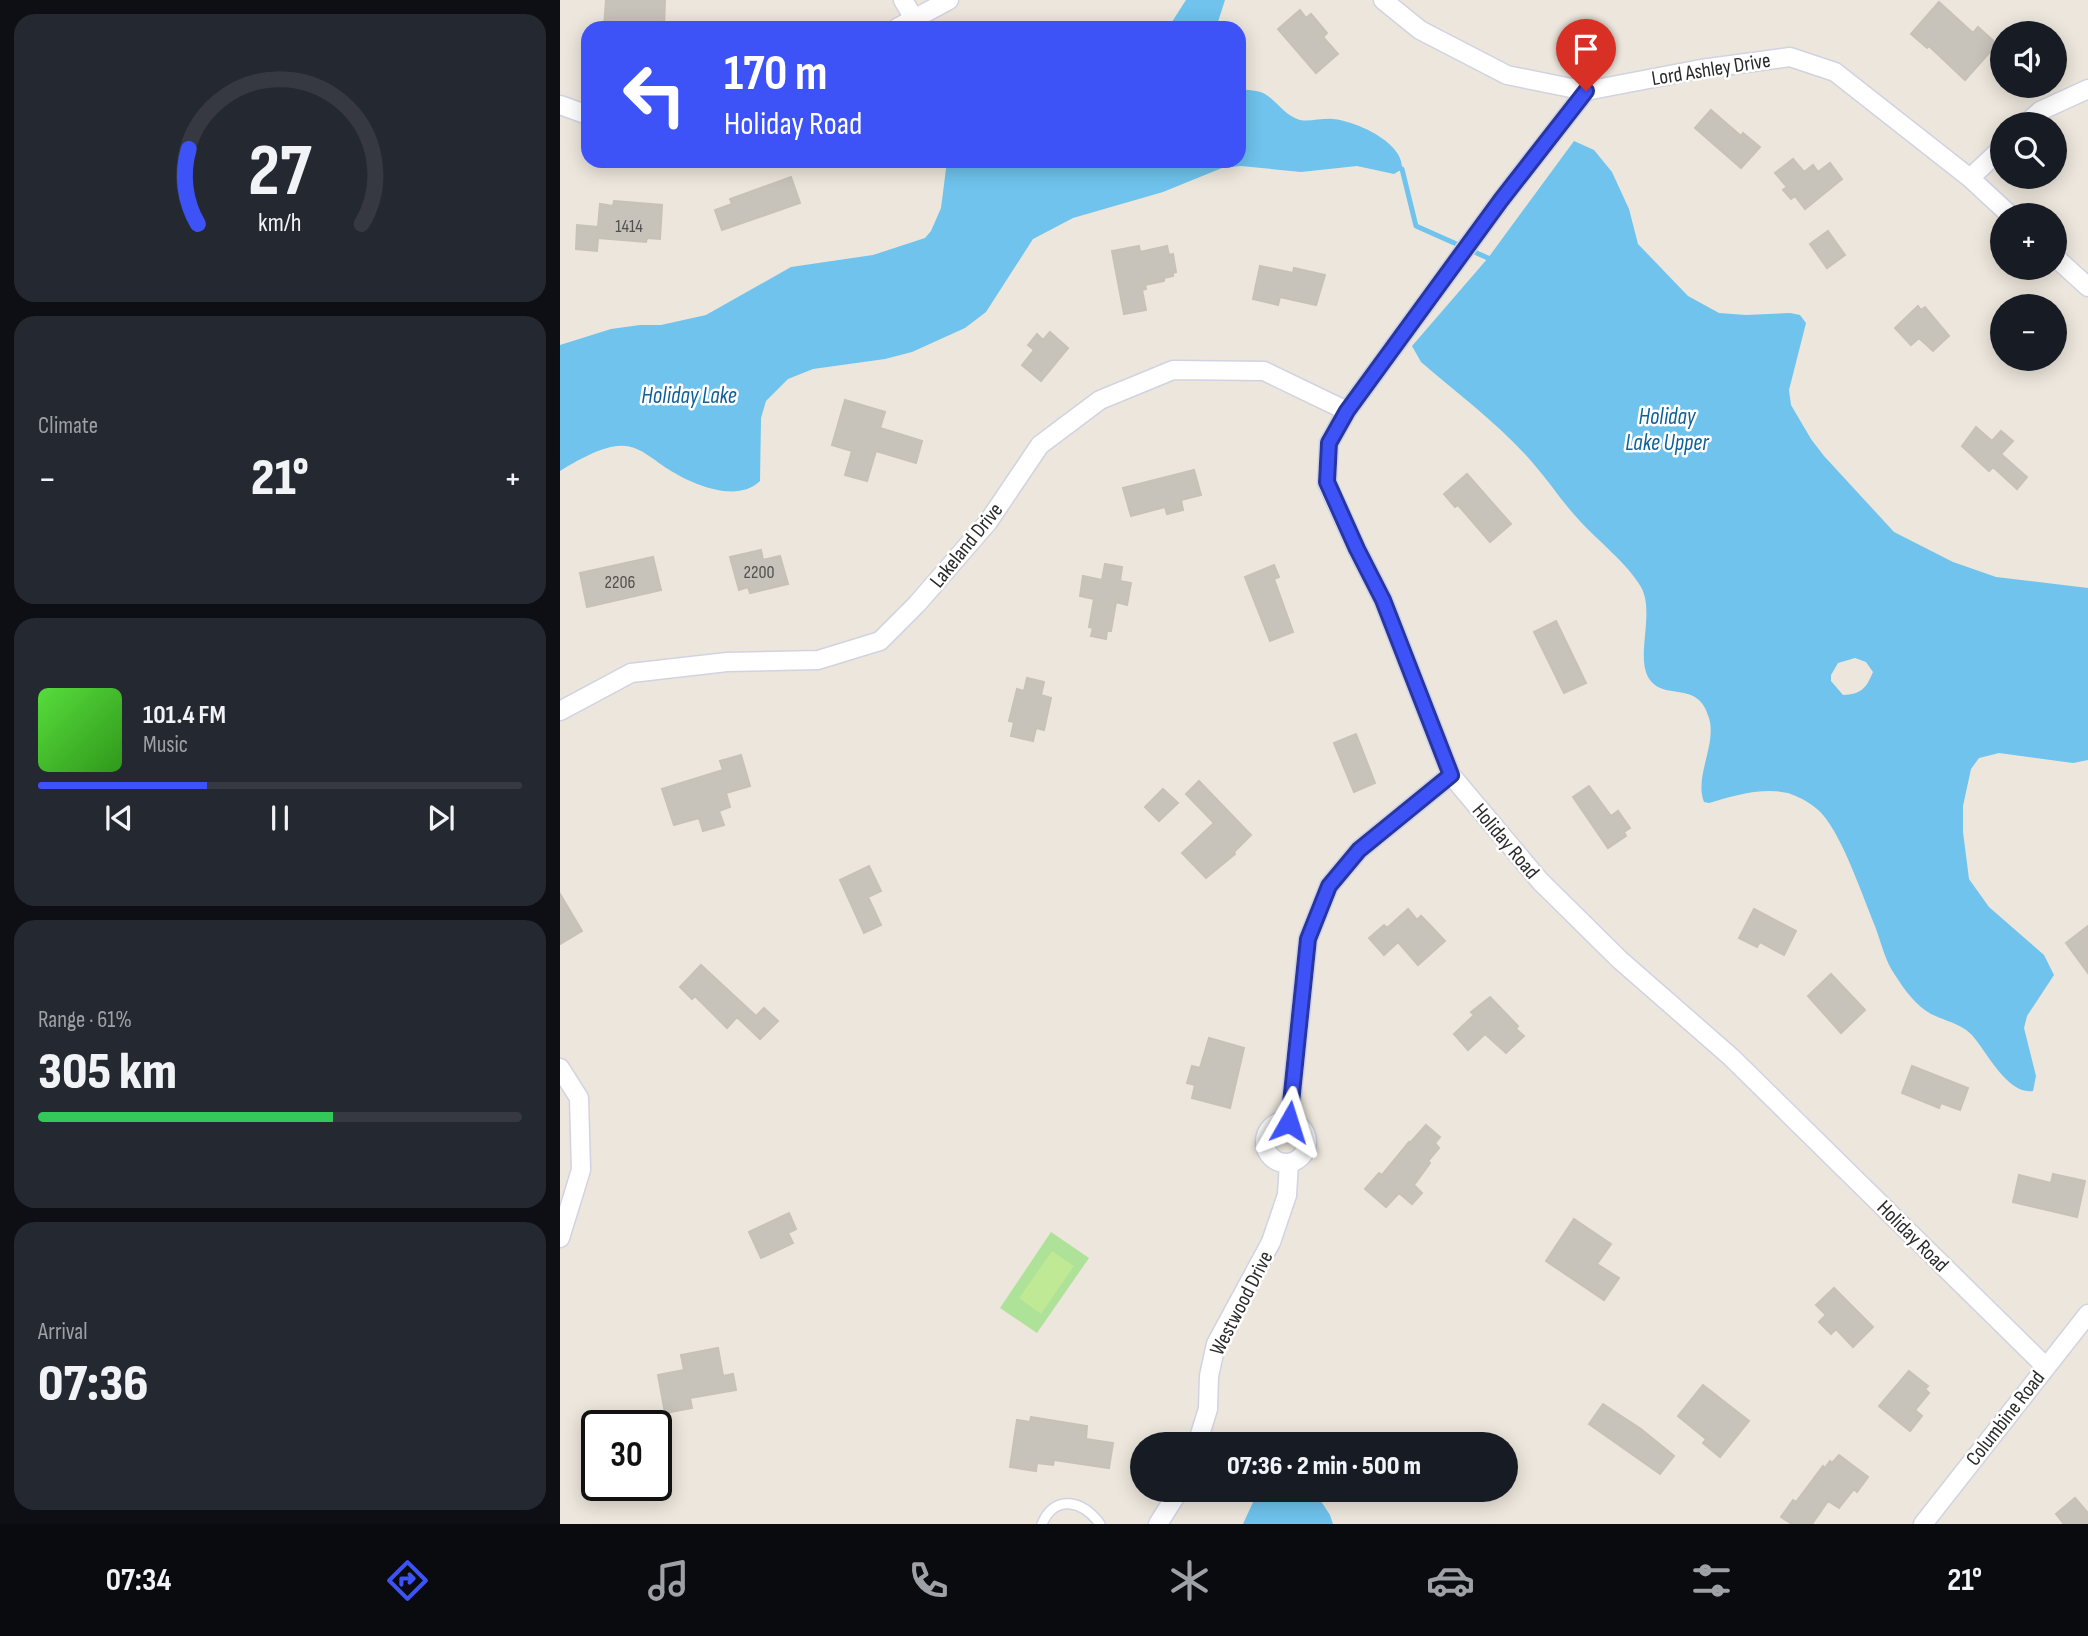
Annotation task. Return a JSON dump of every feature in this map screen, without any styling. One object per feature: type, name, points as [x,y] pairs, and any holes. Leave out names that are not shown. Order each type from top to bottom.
[{"type":"street","points":[[903,0],[915,20],[949,0]]},
{"type":"street","name":"Lord Ashley Drive","points":[[1382,0],[1419,30],[1507,75],[1586,91],[1701,69],[1790,57],[1835,72],[1970,178],[1997,203]]},
{"type":"street","points":[[2039,112],[2088,89]]},
{"type":"street","name":"Holiday Road","points":[[1586,91],[1501,200],[1347,411],[1329,443],[1327,482],[1383,600],[1451,775],[1540,881],[1620,960],[1731,1057],[2045,1366]]},
{"type":"street","points":[[560,105],[581,112]]},
{"type":"street","points":[[1970,178],[1990,159]]},
{"type":"street","points":[[2067,268],[2088,287]]},
{"type":"street","name":"Lakeland Drive","points":[[560,711],[631,673],[727,662],[818,660],[880,640],[918,604],[988,522],[1040,445],[1100,400],[1172,370],[1264,371],[1347,411]]},
{"type":"street","points":[[1289,1163],[1282,1163],[1270,1156],[1265,1142],[1275,1124],[1289,1122],[1308,939],[1329,886],[1359,850],[1451,775]]},
{"type":"street","points":[[560,1068],[579,1098],[582,1170],[560,1238]]},
{"type":"street","name":"Westwood Drive","points":[[1201,1432],[1208,1409],[1209,1376],[1216,1344],[1271,1242],[1287,1195],[1289,1163],[1301,1157],[1307,1146],[1305,1133],[1289,1122]]},
{"type":"street","name":"Columbine Road","points":[[1923,1524],[2088,1314]]},
{"type":"street","points":[[1158,1524],[1172,1502]]},
{"type":"lane","points":[[1042,1524],[1046,1514],[1060,1504],[1076,1504],[1090,1512],[1100,1524]]},
{"type":"green space","points":[[1051,1232],[1089,1258],[1037,1333],[1000,1308]]},
{"type":"green space","points":[[1052,1251],[1074,1266],[1041,1314],[1019,1298]]},
{"type":"water","points":[[1186,0],[1225,0],[1218,21],[1172,21]]},
{"type":"water","name":"Holiday Lake","points":[[1246,90],[1270,97],[1290,115],[1300,120],[1333,119],[1353,124],[1377,135],[1395,150],[1401,159],[1402,169],[1394,174],[1357,166],[1301,172],[1246,166]]},
{"type":"water","name":"Holiday Lake Upper","points":[[1574,141],[1594,150],[1612,172],[1629,209],[1638,244],[1688,296],[1719,313],[1800,315],[1806,323],[1789,390],[1791,405],[1824,456],[1894,532],[1953,562],[1996,577],[2088,588],[2088,760],[2073,763],[1999,753],[1979,758],[1971,769],[1963,806],[1963,832],[1969,879],[1989,907],[2044,955],[2054,975],[2027,1016],[2024,1028],[2036,1076],[2033,1091],[2024,1091],[2008,1081],[1972,1035],[1926,1011],[1906,991],[1889,964],[1859,884],[1838,838],[1816,808],[1797,797],[1778,791],[1748,793],[1704,802],[1702,782],[1710,739],[1709,718],[1697,698],[1662,689],[1654,685],[1648,677],[1644,657],[1646,609],[1641,587],[1620,561],[1573,513],[1520,448],[1421,362],[1412,346],[1488,258]],"holes":[[[1855,658],[1866,662],[1873,672],[1868,683],[1859,692],[1843,695],[1831,681],[1831,675],[1838,663]]]},
{"type":"water","name":"Holiday Lake","points":[[946,168],[1222,168],[1163,192],[1073,218],[1033,239],[986,312],[965,328],[912,352],[885,359],[813,369],[788,379],[766,401],[761,418],[760,481],[750,488],[727,491],[701,485],[678,475],[642,452],[625,446],[601,450],[560,471],[560,345],[611,329],[661,325],[706,315],[791,267],[873,255],[925,238],[941,208]]},
{"type":"water","points":[[1253,1502],[1322,1502],[1333,1524],[1243,1524]]},
{"type":"building","points":[[606,0],[665,0],[664,21],[604,21]]},
{"type":"building","points":[[1939,2],[1973,33],[1978,27],[1990,38],[1990,52],[1965,80],[1929,46],[1927,48],[1911,34]]},
{"type":"building","points":[[1300,10],[1306,18],[1311,14],[1327,33],[1323,37],[1338,54],[1316,73],[1278,29]]},
{"type":"building","points":[[1711,110],[1741,136],[1743,133],[1760,147],[1741,168],[1695,128]]},
{"type":"building","points":[[1793,159],[1804,172],[1813,165],[1818,172],[1830,163],[1842,179],[1805,209],[1795,196],[1791,199],[1783,190],[1787,187],[1775,173]]},
{"type":"building","points":[[791,177],[800,203],[722,230],[715,210],[732,204],[730,199]]},
{"type":"building","points":[[614,201],[662,205],[660,239],[647,238],[646,242],[598,238],[597,251],[576,249],[577,225],[598,227],[600,204],[613,206]]},
{"type":"building","points":[[1828,231],[1845,255],[1827,268],[1810,244]]},
{"type":"building","points":[[1139,246],[1140,252],[1167,246],[1169,255],[1173,254],[1176,272],[1173,276],[1164,278],[1164,281],[1145,285],[1146,289],[1142,290],[1146,310],[1124,314],[1112,251]]},
{"type":"building","points":[[1260,266],[1293,273],[1294,268],[1325,275],[1316,305],[1280,297],[1278,305],[1253,299]]},
{"type":"building","points":[[1918,306],[1921,310],[1925,307],[1949,336],[1933,351],[1919,338],[1911,345],[1895,328]]},
{"type":"building","points":[[1050,332],[1068,348],[1041,381],[1022,365],[1034,350],[1028,345],[1037,334],[1043,340]]},
{"type":"building","points":[[845,400],[885,412],[880,428],[922,441],[916,463],[876,451],[867,481],[845,475],[852,451],[832,445]]},
{"type":"building","points":[[1976,427],[1992,441],[2001,431],[2013,441],[2001,454],[2027,477],[2017,489],[1993,467],[1989,471],[1962,446]]},
{"type":"building","points":[[1194,470],[1201,495],[1181,500],[1183,510],[1167,514],[1165,507],[1131,516],[1123,488]]},
{"type":"building","points":[[1467,474],[1511,524],[1490,542],[1458,505],[1455,507],[1444,494]]},
{"type":"building","points":[[761,550],[763,560],[780,556],[788,584],[750,593],[748,587],[739,590],[730,557]]},
{"type":"building","points":[[653,557],[661,590],[587,607],[580,573]]},
{"type":"building","points":[[1105,564],[1122,567],[1120,581],[1131,583],[1127,605],[1116,602],[1111,631],[1107,631],[1106,639],[1091,636],[1093,628],[1089,627],[1094,599],[1080,596],[1083,576],[1102,580]]},
{"type":"building","points":[[1274,565],[1279,577],[1274,579],[1293,632],[1270,641],[1245,577]]},
{"type":"building","points":[[1556,621],[1586,683],[1564,693],[1534,632]]},
{"type":"building","points":[[1027,678],[1044,682],[1041,695],[1051,698],[1044,730],[1036,728],[1033,741],[1011,736],[1014,722],[1009,721],[1017,689],[1024,691]]},
{"type":"building","points":[[1356,734],[1375,783],[1354,792],[1334,743]]},
{"type":"building","points":[[741,755],[750,786],[726,793],[730,807],[719,811],[724,825],[703,831],[699,818],[674,825],[662,789],[723,770],[720,761]]},
{"type":"building","points":[[1199,781],[1251,835],[1235,854],[1206,878],[1182,853],[1214,823],[1186,794]]},
{"type":"building","points":[[1589,786],[1611,816],[1618,811],[1630,828],[1624,832],[1626,836],[1608,848],[1573,797]]},
{"type":"building","points":[[1163,789],[1178,803],[1159,821],[1145,807]]},
{"type":"building","points":[[869,866],[881,891],[868,897],[881,925],[864,933],[840,880]]},
{"type":"building","points":[[560,894],[582,931],[560,944]]},
{"type":"building","points":[[1408,909],[1417,920],[1421,916],[1445,941],[1418,965],[1398,942],[1384,955],[1369,938],[1384,925],[1387,928]]},
{"type":"building","points":[[1754,909],[1796,931],[1784,955],[1760,942],[1757,947],[1739,938]]},
{"type":"building","points":[[2088,926],[2088,973],[2066,943]]},
{"type":"building","points":[[701,965],[756,1016],[764,1008],[778,1021],[760,1039],[737,1017],[727,1028],[695,996],[692,999],[680,987]]},
{"type":"building","points":[[1831,974],[1865,1010],[1841,1033],[1808,996]]},
{"type":"building","points":[[1490,997],[1524,1036],[1506,1053],[1485,1034],[1468,1050],[1454,1034],[1474,1015],[1471,1012]]},
{"type":"building","points":[[1209,1038],[1244,1048],[1230,1108],[1192,1098],[1195,1085],[1187,1083],[1192,1066],[1200,1068]]},
{"type":"building","points":[[1912,1066],[1968,1088],[1960,1110],[1941,1103],[1939,1108],[1902,1093]]},
{"type":"building","points":[[1426,1125],[1440,1137],[1435,1143],[1439,1148],[1414,1185],[1422,1193],[1412,1204],[1399,1193],[1386,1207],[1365,1189],[1379,1173],[1382,1175]]},
{"type":"building","points":[[2053,1174],[2085,1181],[2077,1217],[2013,1202],[2019,1175],[2051,1183]]},
{"type":"building","points":[[789,1213],[796,1229],[788,1233],[793,1243],[761,1258],[749,1232]]},
{"type":"building","points":[[1574,1219],[1611,1244],[1597,1264],[1619,1278],[1604,1300],[1546,1261]]},
{"type":"building","points":[[1834,1288],[1873,1327],[1853,1347],[1836,1329],[1831,1334],[1819,1322],[1826,1315],[1816,1305]]},
{"type":"building","points":[[718,1348],[723,1376],[733,1374],[736,1390],[690,1398],[692,1408],[672,1412],[664,1410],[658,1375],[684,1370],[681,1355]]},
{"type":"building","points":[[1909,1371],[1928,1386],[1925,1389],[1929,1393],[1915,1410],[1922,1416],[1910,1431],[1879,1406]]},
{"type":"building","points":[[1703,1385],[1749,1421],[1720,1457],[1703,1443],[1706,1439],[1678,1416]]},
{"type":"building","points":[[1603,1404],[1641,1429],[1674,1456],[1660,1474],[1589,1424]]},
{"type":"building","points":[[1031,1417],[1087,1426],[1086,1439],[1113,1443],[1109,1468],[1054,1460],[1053,1465],[1037,1463],[1036,1471],[1010,1467],[1017,1420],[1030,1422]]},
{"type":"building","points":[[1839,1455],[1868,1477],[1857,1492],[1854,1489],[1839,1508],[1828,1501],[1812,1524],[1792,1524],[1781,1517],[1823,1466],[1825,1468]]},
{"type":"building","points":[[2075,1498],[2088,1513],[2088,1524],[2064,1524],[2056,1514]]},
{"type":"waterway","points":[[1395,166],[1402,169],[1416,226],[1488,258],[1491,264]]},
{"type":"route","points":[[1289,1122],[1308,939],[1329,886],[1359,850],[1451,775],[1383,600],[1327,482],[1329,443],[1347,411],[1409,326],[1501,200],[1586,91]]}]
